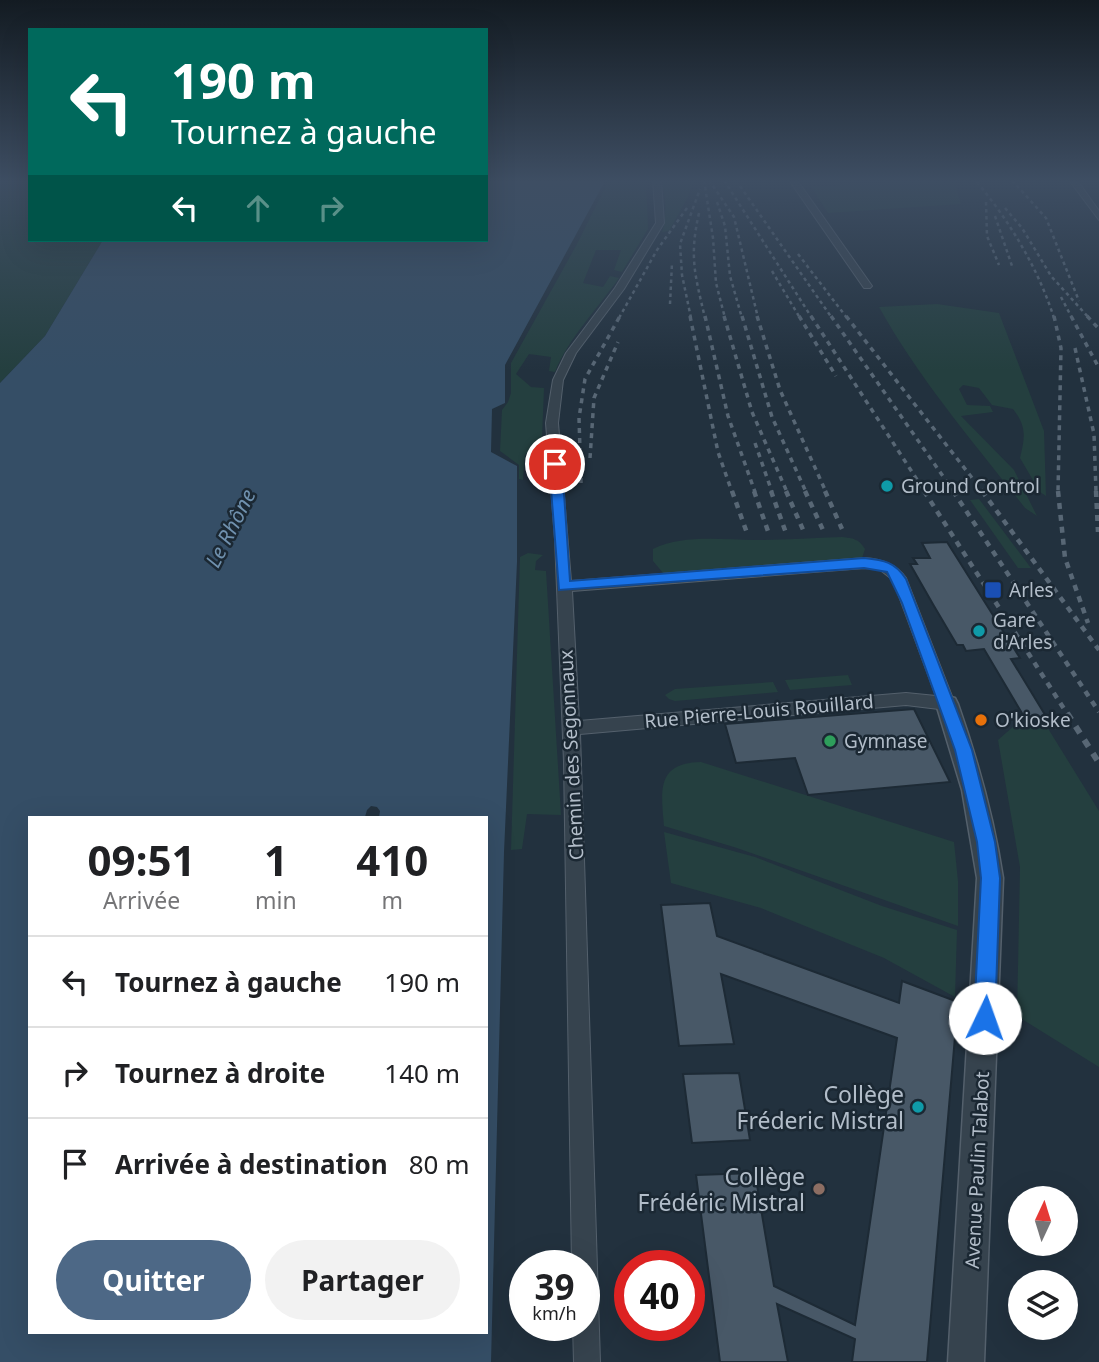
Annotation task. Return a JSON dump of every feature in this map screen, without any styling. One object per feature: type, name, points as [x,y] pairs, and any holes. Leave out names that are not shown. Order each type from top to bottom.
[{"type":"street","name":"Chemin des Segonnaux","points":[[587,1362],[577,867],[564,587],[552,423],[558,380],[571,353],[649,244]]},
{"type":"street","points":[[837,244],[867,286]]},
{"type":"street","name":"Avenue Paulin Talabot","points":[[564,587],[864,563],[882,564],[892,569],[899,579],[963,750],[979,809],[990,878],[966,1362]]},
{"type":"street","name":"Rue Pierre-Louis Rouillard","points":[[571,728],[906,699],[947,704]]},
{"type":"green space","points":[[0,244],[101,244],[45,336],[0,383]]},
{"type":"green space","points":[[577,244],[639,244],[622,272],[614,270],[621,250],[596,250],[583,283],[603,287],[610,276],[619,278],[575,336],[555,372],[549,371],[551,357],[529,354],[516,374],[531,387],[544,388],[542,437],[525,455],[523,480],[519,479],[519,465],[500,451],[502,410],[511,393],[511,363]]},
{"type":"green space","points":[[937,304],[999,313],[1044,431],[1046,496],[1040,492],[1020,458],[1024,432],[1013,409],[992,405],[979,388],[963,385],[959,389],[967,405],[990,406],[993,412],[961,416],[1014,470],[1037,516],[1025,508],[948,410],[879,307]]},
{"type":"green space","points":[[979,499],[1031,568],[1018,568],[970,500]]},
{"type":"green space","points":[[842,537],[860,543],[865,549],[862,558],[671,574],[664,574],[653,561],[653,549],[677,541]]},
{"type":"green space","points":[[528,553],[543,555],[536,561],[535,570],[546,571],[561,815],[527,814],[522,849],[511,850],[520,557]]},
{"type":"green space","points":[[848,675],[852,685],[790,690],[785,680]]},
{"type":"green space","points":[[773,682],[778,692],[675,701],[665,695],[675,689]]},
{"type":"green space","points":[[1044,722],[1099,811],[1099,1067],[1017,1016],[1020,867],[998,740],[1015,725]]},
{"type":"green space","points":[[701,762],[954,842],[958,881],[958,926],[737,848],[664,826],[664,781],[676,768]]},
{"type":"green space","points":[[664,832],[755,857],[882,906],[957,930],[955,997],[884,958],[761,908],[671,883]]},
{"type":"water","name":"Le Rhône","points":[[101,244],[571,244],[505,365],[505,403],[492,409],[491,452],[517,466],[517,562],[504,852],[491,1362],[0,1362],[0,383],[45,336]]},
{"type":"building","name":"Gare d'Arles","points":[[947,542],[1020,658],[1011,659],[1047,718],[1026,720],[984,649],[966,651],[963,645],[957,645],[910,564],[917,564],[913,558],[930,558],[922,543]]},
{"type":"building","name":"Gymnase","points":[[914,709],[950,782],[808,795],[795,758],[736,763],[725,724]]},
{"type":"building","name":"Collège Fréderic Mistral","points":[[710,903],[717,936],[899,1003],[902,981],[958,1002],[927,1362],[852,1362],[855,1339],[777,1304],[788,1362],[720,1362],[696,1175],[755,1173],[774,1286],[855,1325],[897,1038],[721,974],[734,1044],[679,1046],[661,905]]},
{"type":"building","points":[[739,1073],[750,1140],[692,1143],[683,1074]]},
{"type":"railway","points":[[619,318],[662,244]]},
{"type":"railway","points":[[680,244],[682,275],[691,318]]},
{"type":"railway","points":[[694,244],[694,266],[705,318]]},
{"type":"railway","points":[[713,244],[716,283],[725,318]]},
{"type":"railway","points":[[727,244],[730,276],[742,318]]},
{"type":"railway","points":[[740,244],[758,318]]},
{"type":"railway","points":[[765,244],[812,318]]},
{"type":"railway","points":[[780,244],[832,318]]},
{"type":"railway","points":[[990,244],[999,265]]},
{"type":"railway","points":[[1004,244],[1012,266]]},
{"type":"railway","points":[[1020,244],[1040,281],[1054,318]]},
{"type":"railway","points":[[1031,244],[1051,276],[1089,318]]},
{"type":"railway","points":[[1056,244],[1079,301]]},
{"type":"railway","points":[[798,254],[847,318]]},
{"type":"railway","points":[[670,304],[672,263]]},
{"type":"railway","points":[[772,271],[800,318]]},
{"type":"railway","points":[[1061,297],[1072,318]]},
{"type":"railway","points":[[581,483],[579,418],[585,379],[620,316]]},
{"type":"railway","points":[[690,316],[718,452],[732,492]]},
{"type":"railway","points":[[705,316],[728,416],[755,492]]},
{"type":"railway","points":[[724,316],[752,412],[787,492]]},
{"type":"railway","points":[[742,316],[772,417],[806,492]]},
{"type":"railway","points":[[757,316],[780,390],[826,492]]},
{"type":"railway","points":[[799,316],[836,376]]},
{"type":"railway","points":[[811,316],[925,492]]},
{"type":"railway","points":[[831,316],[954,492]]},
{"type":"railway","points":[[846,316],[983,492]]},
{"type":"railway","points":[[1054,316],[1061,348],[1058,491]]},
{"type":"railway","points":[[1071,316],[1099,368]]},
{"type":"railway","points":[[1087,316],[1099,329]]},
{"type":"railway","points":[[590,458],[594,398],[618,342]]},
{"type":"railway","points":[[1075,348],[1094,434],[1096,492]]},
{"type":"railway","points":[[755,443],[772,492]]},
{"type":"railway","points":[[732,491],[747,533]]},
{"type":"railway","points":[[754,491],[769,534]]},
{"type":"railway","points":[[771,491],[786,533]]},
{"type":"railway","points":[[786,491],[804,532]]},
{"type":"railway","points":[[805,491],[823,530]]},
{"type":"railway","points":[[825,491],[842,529]]},
{"type":"railway","points":[[924,491],[1068,715]]},
{"type":"railway","points":[[953,491],[1099,712]]},
{"type":"railway","points":[[982,491],[1099,650]]},
{"type":"railway","points":[[1058,491],[1065,558],[1088,623]]},
{"type":"railway","points":[[1096,491],[1098,532]]},
{"type":"railway","points":[[1067,713],[1099,763]]},
{"type":"place","name":"Ground Control","points":[[887,486]]},
{"type":"place","name":"Arles","points":[[993,590]]},
{"type":"place","name":"Gare d'Arles","points":[[979,631]]},
{"type":"place","name":"O'kioske","points":[[981,720]]},
{"type":"place","name":"Gymnase","points":[[830,741]]},
{"type":"place","name":"Collège Fréderic Mistral","points":[[918,1107]]},
{"type":"place","name":"Collège Frédéric Mistral","points":[[819,1189]]},
{"type":"route","points":[[555,464],[564,587],[864,563],[882,564],[892,569],[909,603],[963,750],[986,842],[990,878],[985,1018]]}]
